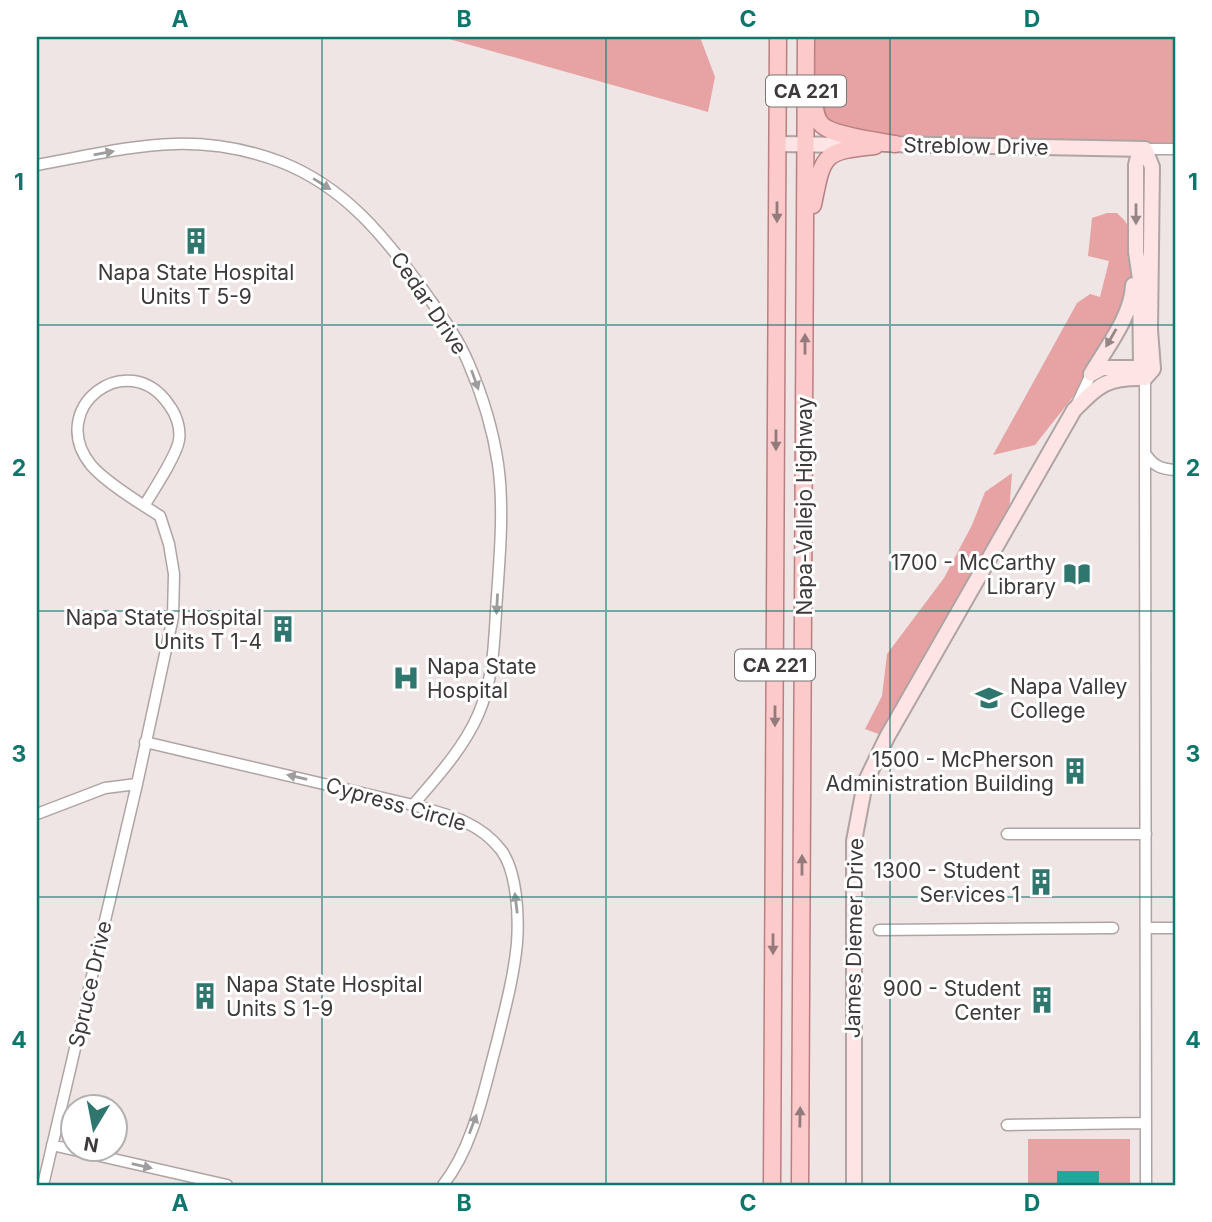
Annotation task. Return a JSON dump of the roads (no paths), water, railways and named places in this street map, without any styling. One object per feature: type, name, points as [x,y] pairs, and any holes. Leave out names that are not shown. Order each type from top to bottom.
[{"type":"main road","name":"Napa-Vallejo Highway","points":[[772,1185],[778,37]]},
{"type":"main road","name":"Napa-Vallejo Highway","points":[[800,1185],[806,37]]},
{"type":"main road","points":[[806,37],[815,114],[823,126],[852,136],[895,144]]},
{"type":"main road","points":[[806,239],[819,173],[829,157],[841,151],[895,144]]},
{"type":"street","name":"Cedar Drive","points":[[37,165],[169,142],[225,146],[282,163],[319,182],[368,219],[397,253],[457,339],[477,383],[498,465],[499,569],[495,647],[487,687],[470,732],[413,804]]},
{"type":"street","name":"Streblow Drive","points":[[777,144],[1175,149]]},
{"type":"street","points":[[1091,374],[1127,310],[1132,295],[1136,252],[1136,165],[1138,157],[1145,149],[1152,167],[1145,453],[1146,1185]]},
{"type":"street","points":[[1136,252],[1147,371]]},
{"type":"street","points":[[1091,374],[1102,368],[1147,371]]},
{"type":"street","name":"James Diemer Drive","points":[[1074,410],[1094,390],[1109,380],[1147,371]]},
{"type":"street","name":"James Diemer Drive","points":[[854,1185],[853,859],[861,796],[887,737],[1074,410],[1091,374]]},
{"type":"street","name":"Spruce Drive","points":[[43,1185],[137,784],[173,617],[174,574],[169,544],[160,516],[144,506],[94,469],[83,453],[78,439],[79,417],[89,398],[101,388],[117,382],[139,382],[156,391],[172,408],[179,426],[177,446],[144,506]]},
{"type":"street","points":[[1145,453],[1157,466],[1175,470]]},
{"type":"street","name":"Cypress Circle","points":[[145,742],[413,804],[480,828],[502,852],[518,904],[512,981],[481,1102],[464,1147],[443,1185]]},
{"type":"street","points":[[37,814],[105,788],[137,784]]},
{"type":"street","points":[[1007,834],[1146,834]]},
{"type":"street","points":[[1146,928],[1175,928]]},
{"type":"street","points":[[880,930],[1114,929]]},
{"type":"street","points":[[1007,1125],[1146,1123]]},
{"type":"street","points":[[52,1145],[227,1185]]},
{"type":"water","points":[[1057,1171],[1099,1171],[1099,1185],[1057,1185]]},
{"type":"place","name":"Napa State Hospital Units T 5-9","points":[[196,241]]},
{"type":"place","name":"1700 - McCarthy Library","points":[[1077,574]]},
{"type":"place","name":"Napa State Hospital Units T 1-4","points":[[283,629]]},
{"type":"place","name":"Napa State Hospital","points":[[406,678]]},
{"type":"place","name":"Napa Valley College","points":[[989,698]]},
{"type":"place","name":"1500 - McPherson Administration Building","points":[[1075,771]]},
{"type":"place","name":"1300 - Student Services 1","points":[[1041,882]]},
{"type":"place","name":"Napa State Hospital Units S 1-9","points":[[205,996]]},
{"type":"place","name":"900 - Student Center","points":[[1042,1000]]}]
